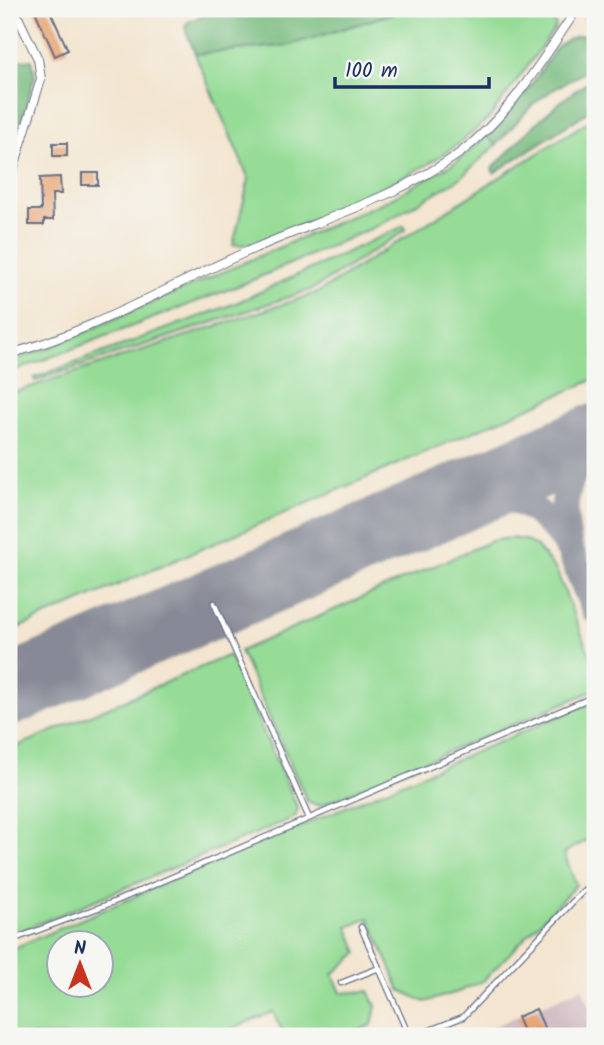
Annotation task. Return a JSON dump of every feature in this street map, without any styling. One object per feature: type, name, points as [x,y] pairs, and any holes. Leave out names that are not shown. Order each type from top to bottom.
[{"type":"street","points":[[9,183],[41,79],[38,59],[14,9]]},
{"type":"street","points":[[9,354],[99,320],[252,250],[374,199],[460,153],[485,131],[514,99],[577,9]]},
{"type":"lane","points":[[215,603],[309,818]]},
{"type":"lane","points":[[9,942],[114,902],[595,696]]},
{"type":"lane","points":[[415,1036],[463,1017],[583,891],[595,886]]},
{"type":"lane","points":[[361,927],[409,1036]]},
{"type":"lane","points":[[341,983],[379,968]]},
{"type":"shaded area","points":[[582,988],[595,1018],[595,1036],[472,1036]]},
{"type":"green space","points":[[217,9],[401,9],[290,45],[195,54],[185,27],[188,22]]},
{"type":"green space","points":[[401,9],[550,9],[556,27],[490,117],[460,143],[427,165],[259,244],[233,245],[249,179],[195,54],[290,45]]},
{"type":"green space","points":[[595,34],[595,66],[532,105],[496,145],[487,136],[525,94],[557,47],[566,40]]},
{"type":"green space","points":[[9,60],[32,60],[35,76],[17,135],[9,135]]},
{"type":"green space","points":[[595,78],[595,107],[494,173],[492,169],[540,120],[566,97]]},
{"type":"green space","points":[[595,117],[595,379],[9,632],[9,394],[317,293]]},
{"type":"green space","points":[[487,136],[496,145],[459,179],[379,225],[248,282],[9,373],[9,361],[44,350],[388,200],[456,162]]},
{"type":"green space","points":[[404,226],[406,230],[313,289],[35,381],[34,378],[236,303]]},
{"type":"green space","points":[[510,538],[525,540],[537,547],[556,570],[595,668],[595,690],[319,806],[307,801],[240,651],[491,541]]},
{"type":"green space","points":[[229,655],[298,809],[295,817],[9,936],[9,750]]},
{"type":"green space","points":[[595,701],[595,836],[564,853],[576,885],[483,981],[425,1002],[400,990],[369,918],[348,927],[358,953],[333,974],[341,993],[369,991],[376,1006],[372,1025],[344,1036],[285,1036],[273,1012],[213,1036],[9,1036],[9,950],[46,934],[46,1000],[116,1000],[116,930],[56,930]]},
{"type":"building","points":[[34,9],[49,9],[68,50],[55,56]]},
{"type":"building","points":[[53,143],[67,143],[67,156],[53,156]]},
{"type":"building","points":[[82,173],[98,173],[98,185],[82,185]]},
{"type":"building","points":[[60,177],[61,194],[52,194],[53,220],[44,220],[44,225],[29,225],[29,210],[41,210],[40,178]]},
{"type":"building","points":[[536,1009],[548,1036],[525,1036],[517,1017]]},
{"type":"taxiway","points":[[449,502],[487,495],[519,502],[546,520],[570,550],[565,521],[566,494],[576,469],[595,447]]},
{"type":"taxiway","points":[[570,550],[595,610]]},
{"type":"runway","points":[[9,691],[595,439]]}]
